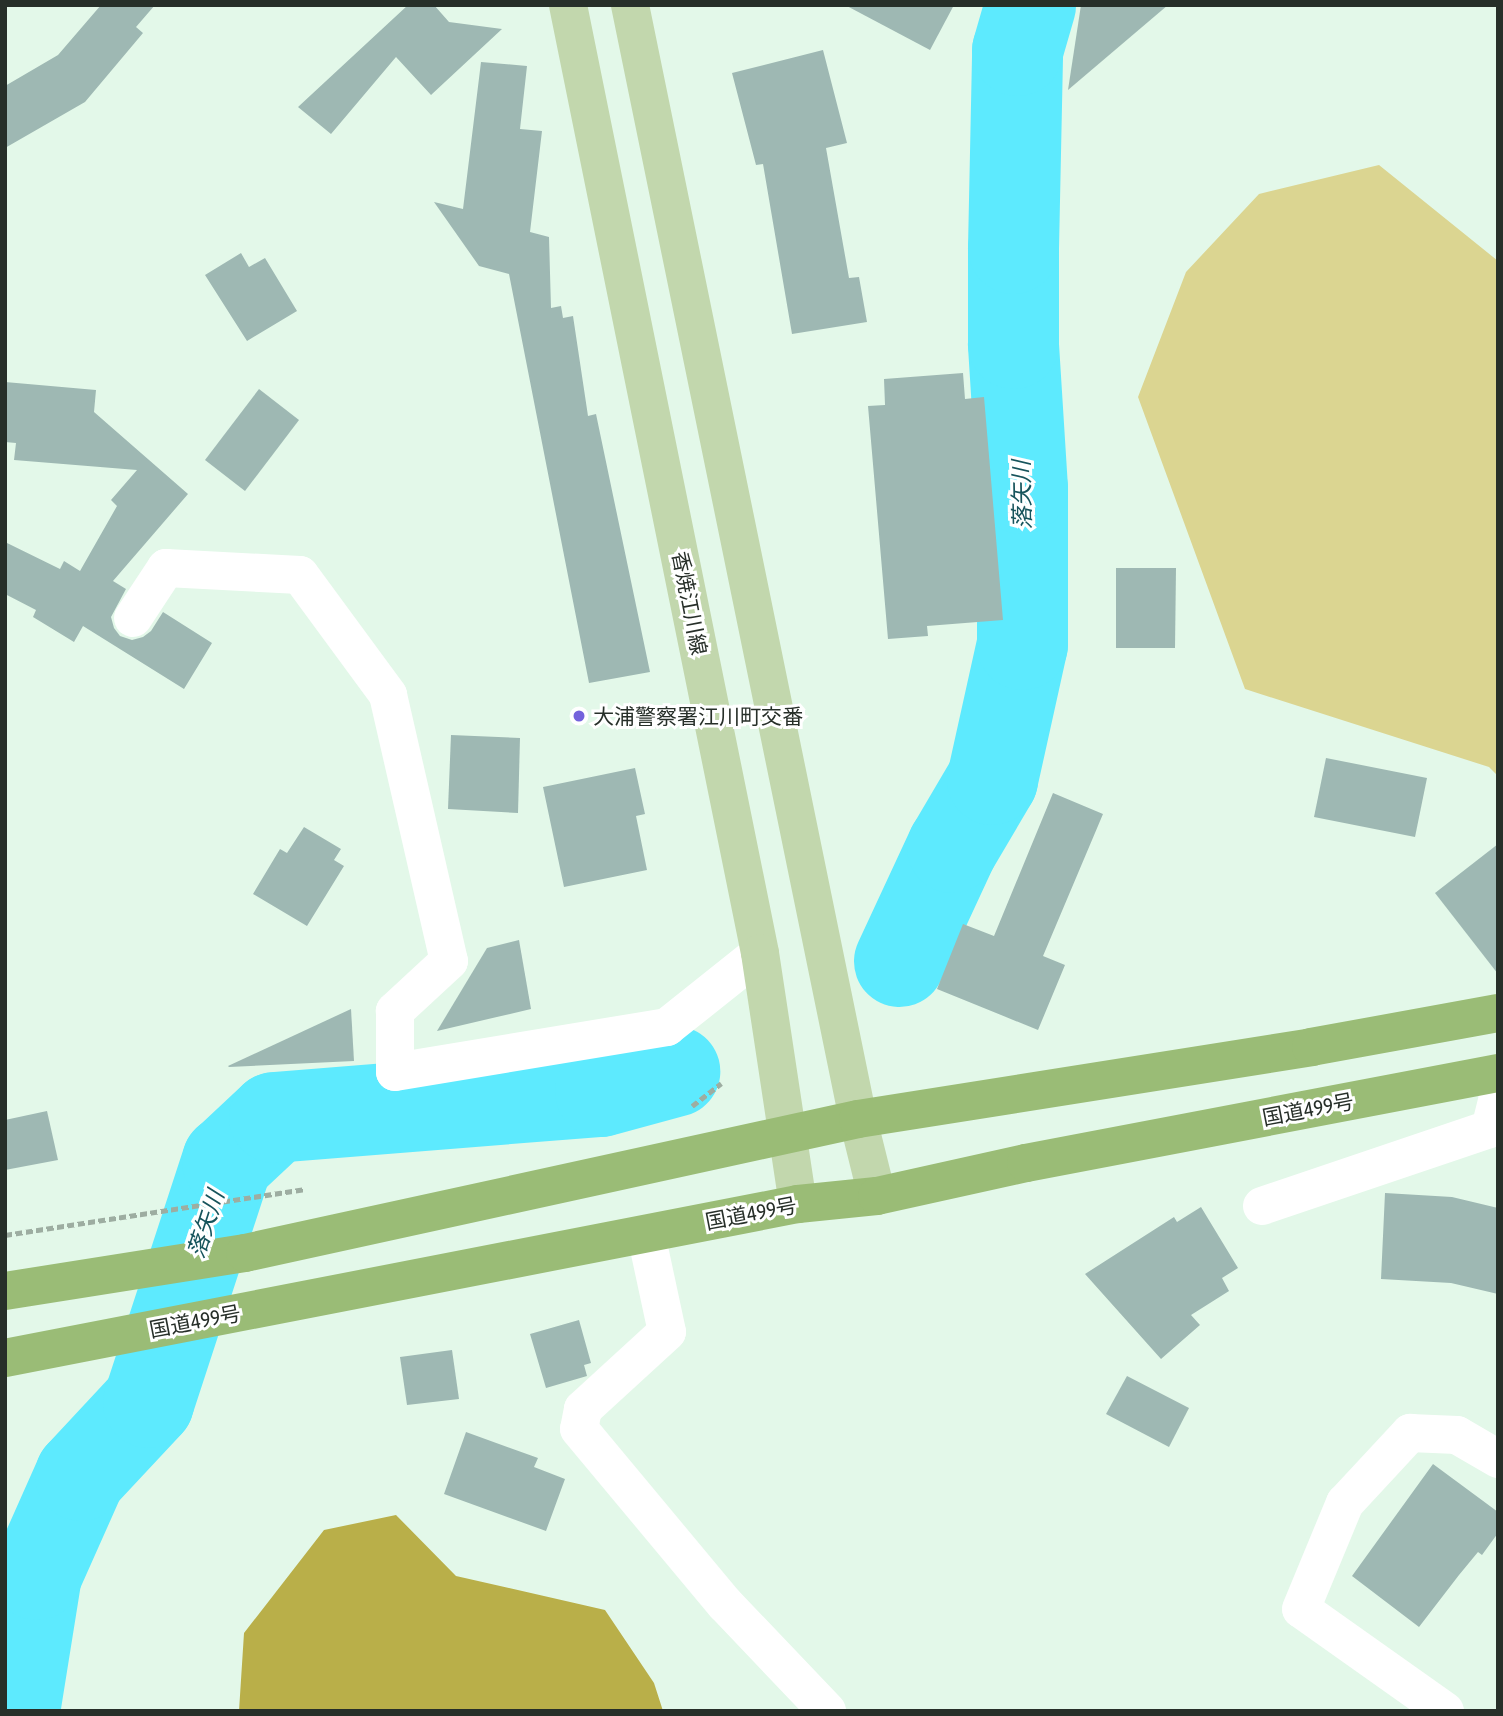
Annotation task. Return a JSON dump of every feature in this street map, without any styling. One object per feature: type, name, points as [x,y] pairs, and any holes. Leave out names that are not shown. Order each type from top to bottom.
[{"type":"highway","points":[[5,1291],[245,1253],[858,1119],[1311,1047],[1498,1013]]},
{"type":"highway","name":"国道499号","points":[[5,1358],[798,1204],[877,1196],[1026,1163],[1498,1073]]},
{"type":"main road","name":"香焼江川線","points":[[568,5],[760,953],[798,1204]]},
{"type":"main road","points":[[630,5],[858,1119],[877,1196]]},
{"type":"street","points":[[133,618],[166,568],[300,575],[388,695],[449,961],[395,1011],[395,1072],[667,1027],[760,953]]},
{"type":"street","points":[[1262,1206],[1490,1129],[1498,1096]]},
{"type":"street","points":[[646,1234],[667,1332],[583,1409],[579,1429],[725,1604],[827,1711]]},
{"type":"street","points":[[1445,1711],[1301,1609],[1345,1503],[1410,1433],[1457,1435],[1498,1459]]},
{"type":"path","points":[[5,1235],[254,1198]]},
{"type":"shaded area","points":[[1379,165],[1498,261],[1498,776],[1489,767],[1245,689],[1138,397],[1186,272],[1259,194]]},
{"type":"shaded area","points":[[396,1515],[456,1576],[605,1610],[654,1683],[663,1711],[239,1711],[244,1633],[324,1530]]},
{"type":"building","points":[[101,5],[155,5],[136,27],[143,33],[85,102],[5,148],[5,86],[58,55]]},
{"type":"building","points":[[408,5],[434,5],[449,22],[502,29],[431,95],[396,57],[331,134],[298,107]]},
{"type":"building","points":[[845,5],[954,5],[930,50]]},
{"type":"building","points":[[1081,5],[1168,5],[1068,90]]},
{"type":"building","points":[[823,50],[847,143],[826,148],[849,278],[859,277],[867,322],[792,334],[763,164],[756,165],[732,73]]},
{"type":"building","points":[[481,62],[527,66],[520,129],[542,131],[530,232],[549,237],[551,308],[561,306],[563,318],[573,316],[588,416],[596,414],[650,672],[589,683],[509,274],[479,266],[434,202],[463,209]]},
{"type":"building","points":[[241,253],[249,267],[265,258],[297,311],[247,341],[205,275]]},
{"type":"building","points":[[963,373],[965,399],[984,397],[1003,620],[927,626],[928,636],[888,639],[868,406],[885,405],[884,379]]},
{"type":"building","points":[[5,382],[96,390],[94,412],[188,494],[113,581],[126,589],[111,617],[120,636],[132,640],[151,631],[163,612],[212,643],[184,689],[83,626],[74,642],[33,617],[36,610],[5,594],[5,542],[60,569],[64,561],[80,571],[117,506],[111,500],[137,470],[14,460],[16,443],[5,442]]},
{"type":"building","points":[[259,389],[299,420],[245,491],[205,460]]},
{"type":"building","points":[[1116,568],[1176,568],[1175,648],[1116,648]]},
{"type":"building","points":[[451,735],[520,738],[518,813],[448,809]]},
{"type":"building","points":[[1326,758],[1427,778],[1415,837],[1314,817]]},
{"type":"building","points":[[635,768],[645,814],[636,816],[647,870],[564,887],[543,787]]},
{"type":"building","points":[[1053,793],[1103,814],[1043,956],[1065,965],[1038,1030],[937,989],[963,924],[994,936]]},
{"type":"building","points":[[304,827],[341,849],[334,860],[344,866],[307,926],[253,894],[280,849],[287,853]]},
{"type":"building","points":[[1498,844],[1498,974],[1435,893]]},
{"type":"building","points":[[519,940],[531,1009],[437,1031],[487,948]]},
{"type":"building","points":[[351,1009],[354,1061],[228,1066]]},
{"type":"building","points":[[47,1111],[58,1160],[5,1170],[5,1120]]},
{"type":"building","points":[[1385,1193],[1452,1197],[1498,1208],[1498,1294],[1451,1283],[1381,1279]]},
{"type":"building","points":[[1201,1207],[1238,1268],[1222,1278],[1229,1291],[1191,1315],[1200,1325],[1161,1359],[1085,1274],[1174,1217],[1177,1222]]},
{"type":"building","points":[[579,1320],[591,1363],[584,1365],[587,1376],[546,1388],[530,1334]]},
{"type":"building","points":[[452,1350],[459,1399],[407,1405],[400,1357]]},
{"type":"building","points":[[1127,1376],[1189,1408],[1169,1447],[1106,1414]]},
{"type":"building","points":[[466,1432],[538,1458],[534,1467],[565,1479],[546,1531],[444,1494]]},
{"type":"building","points":[[1433,1464],[1498,1512],[1498,1533],[1482,1555],[1478,1552],[1419,1627],[1352,1576]]},
{"type":"waterway","name":"落矢川","points":[[899,961],[952,847],[992,779],[1022,644],[1022,488],[1013,343],[1013,248],[1017,50],[1030,5]]},
{"type":"waterway","name":"落矢川","points":[[14,1711],[36,1574],[80,1475],[148,1402],[227,1161],[274,1117],[600,1091],[674,1071]]},
{"type":"place","name":"大浦警察署江川町交番","points":[[579,716]]}]
